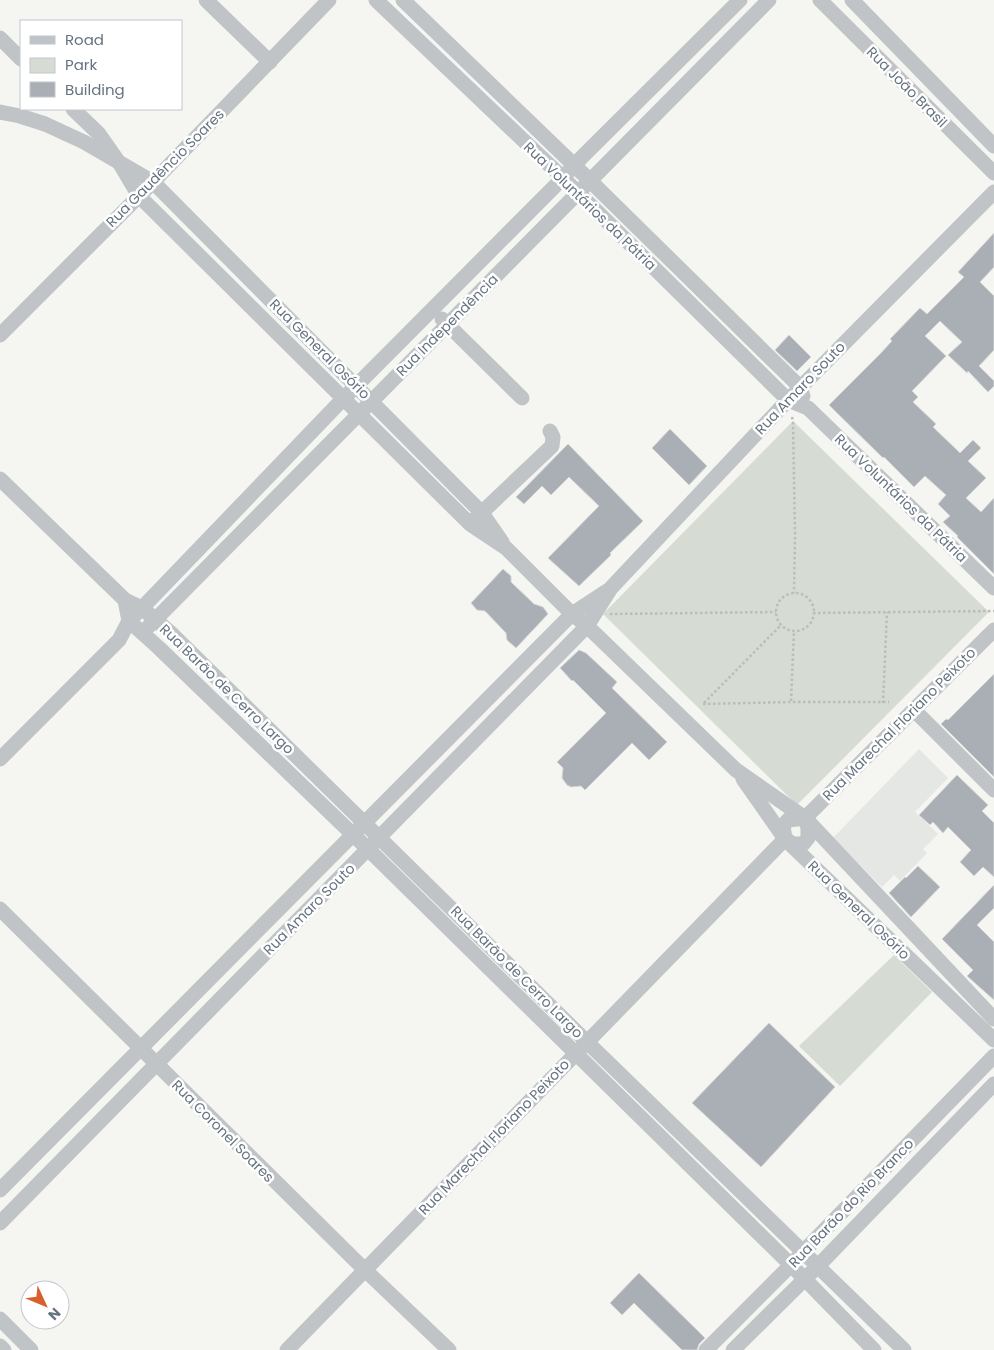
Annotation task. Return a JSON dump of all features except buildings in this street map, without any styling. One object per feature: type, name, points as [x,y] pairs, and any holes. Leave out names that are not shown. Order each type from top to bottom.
[{"type":"street","points":[[206,0],[270,62]]},
{"type":"street","name":"Rua Gaudêncio Soares","points":[[0,335],[153,182],[329,0]]},
{"type":"street","name":"Rua Voluntários da Pátria","points":[[376,0],[578,193],[788,400],[808,408],[994,588]]},
{"type":"street","name":"Rua Voluntários da Pátria","points":[[403,0],[800,387],[808,408]]},
{"type":"street","name":"Rua Independência","points":[[0,759],[119,640],[129,621],[343,399],[740,0]]},
{"type":"street","name":"Rua Independência","points":[[119,640],[142,633],[156,620],[769,0]]},
{"type":"street","name":"Rua João Brasil","points":[[820,0],[994,173]]},
{"type":"street","name":"Rua João Brasil","points":[[852,0],[994,146]]},
{"type":"street","points":[[426,48],[439,35]]},
{"type":"street","points":[[0,38],[20,58]]},
{"type":"street","points":[[647,93],[662,109]]},
{"type":"street","name":"Rua General Osório","points":[[74,110],[99,134],[139,196],[470,524],[506,548]]},
{"type":"street","points":[[0,112],[45,124],[84,142],[120,164]]},
{"type":"street","name":"Rua General Osório","points":[[120,164],[153,182],[482,513],[506,548],[572,614],[587,626],[736,770],[805,818],[994,1019]]},
{"type":"street","name":"Rua Amaro Souto","points":[[0,1223],[587,626],[611,588],[800,387],[994,192]]},
{"type":"street","points":[[209,265],[221,250]]},
{"type":"street","points":[[432,309],[522,398]]},
{"type":"street","points":[[711,324],[722,311]]},
{"type":"street","points":[[470,524],[552,446],[554,437],[550,431]]},
{"type":"street","points":[[272,473],[287,488]]},
{"type":"street","name":"Rua Barão de Cerro Largo","points":[[0,479],[125,600],[142,608],[173,635],[364,824],[380,837],[587,1042],[904,1350]]},
{"type":"street","name":"Rua Amaro Souto","points":[[0,1190],[572,614],[611,588]]},
{"type":"street","points":[[125,600],[129,621]]},
{"type":"street","name":"Rua Barão de Cerro Largo","points":[[129,621],[182,669],[354,835],[874,1350]]},
{"type":"street","name":"Rua Marechal Floriano Peixoto","points":[[805,818],[994,630]]},
{"type":"street","points":[[182,669],[194,656]]},
{"type":"street","points":[[914,710],[994,790]]},
{"type":"street","points":[[284,768],[296,756]]},
{"type":"street","name":"Rua General Osório","points":[[736,770],[784,839],[994,1040]]},
{"type":"street","points":[[784,839],[793,844],[803,844],[808,838],[805,818]]},
{"type":"street","name":"Rua Marechal Floriano Peixoto","points":[[288,1350],[784,839]]},
{"type":"street","name":"Rua Coronel Soares","points":[[0,910],[365,1270],[449,1350]]},
{"type":"street","points":[[502,981],[513,969]]},
{"type":"street","name":"Rua Barão do Rio Branco","points":[[706,1350],[791,1266],[994,1056]]},
{"type":"street","name":"Rua Barão do Rio Branco","points":[[733,1350],[818,1266],[994,1084]]},
{"type":"street","points":[[682,1159],[694,1146]]},
{"type":"street","points":[[710,1186],[722,1173]]},
{"type":"street","points":[[0,1319],[31,1350]]},
{"type":"street","points":[[0,1346],[4,1350]]},
{"type":"path","points":[[788,400],[793,421],[794,593]]},
{"type":"path","points":[[794,593],[806,596],[813,606],[814,613],[810,623],[805,627],[794,630],[781,625],[776,617],[776,612],[779,601],[783,597],[794,593]]},
{"type":"path","points":[[814,613],[994,611]]},
{"type":"path","points":[[603,614],[776,612]]},
{"type":"path","points":[[884,702],[887,612]]},
{"type":"path","points":[[781,625],[703,704],[889,702]]},
{"type":"path","points":[[791,702],[794,630]]},
{"type":"shaded area","points":[[919,749],[948,778],[915,812],[938,834],[923,849],[927,853],[900,881],[894,875],[882,887],[833,838]]},
{"type":"green space","points":[[793,421],[989,612],[797,805],[603,614]]},
{"type":"green space","points":[[894,955],[932,992],[840,1086],[799,1046]]}]
